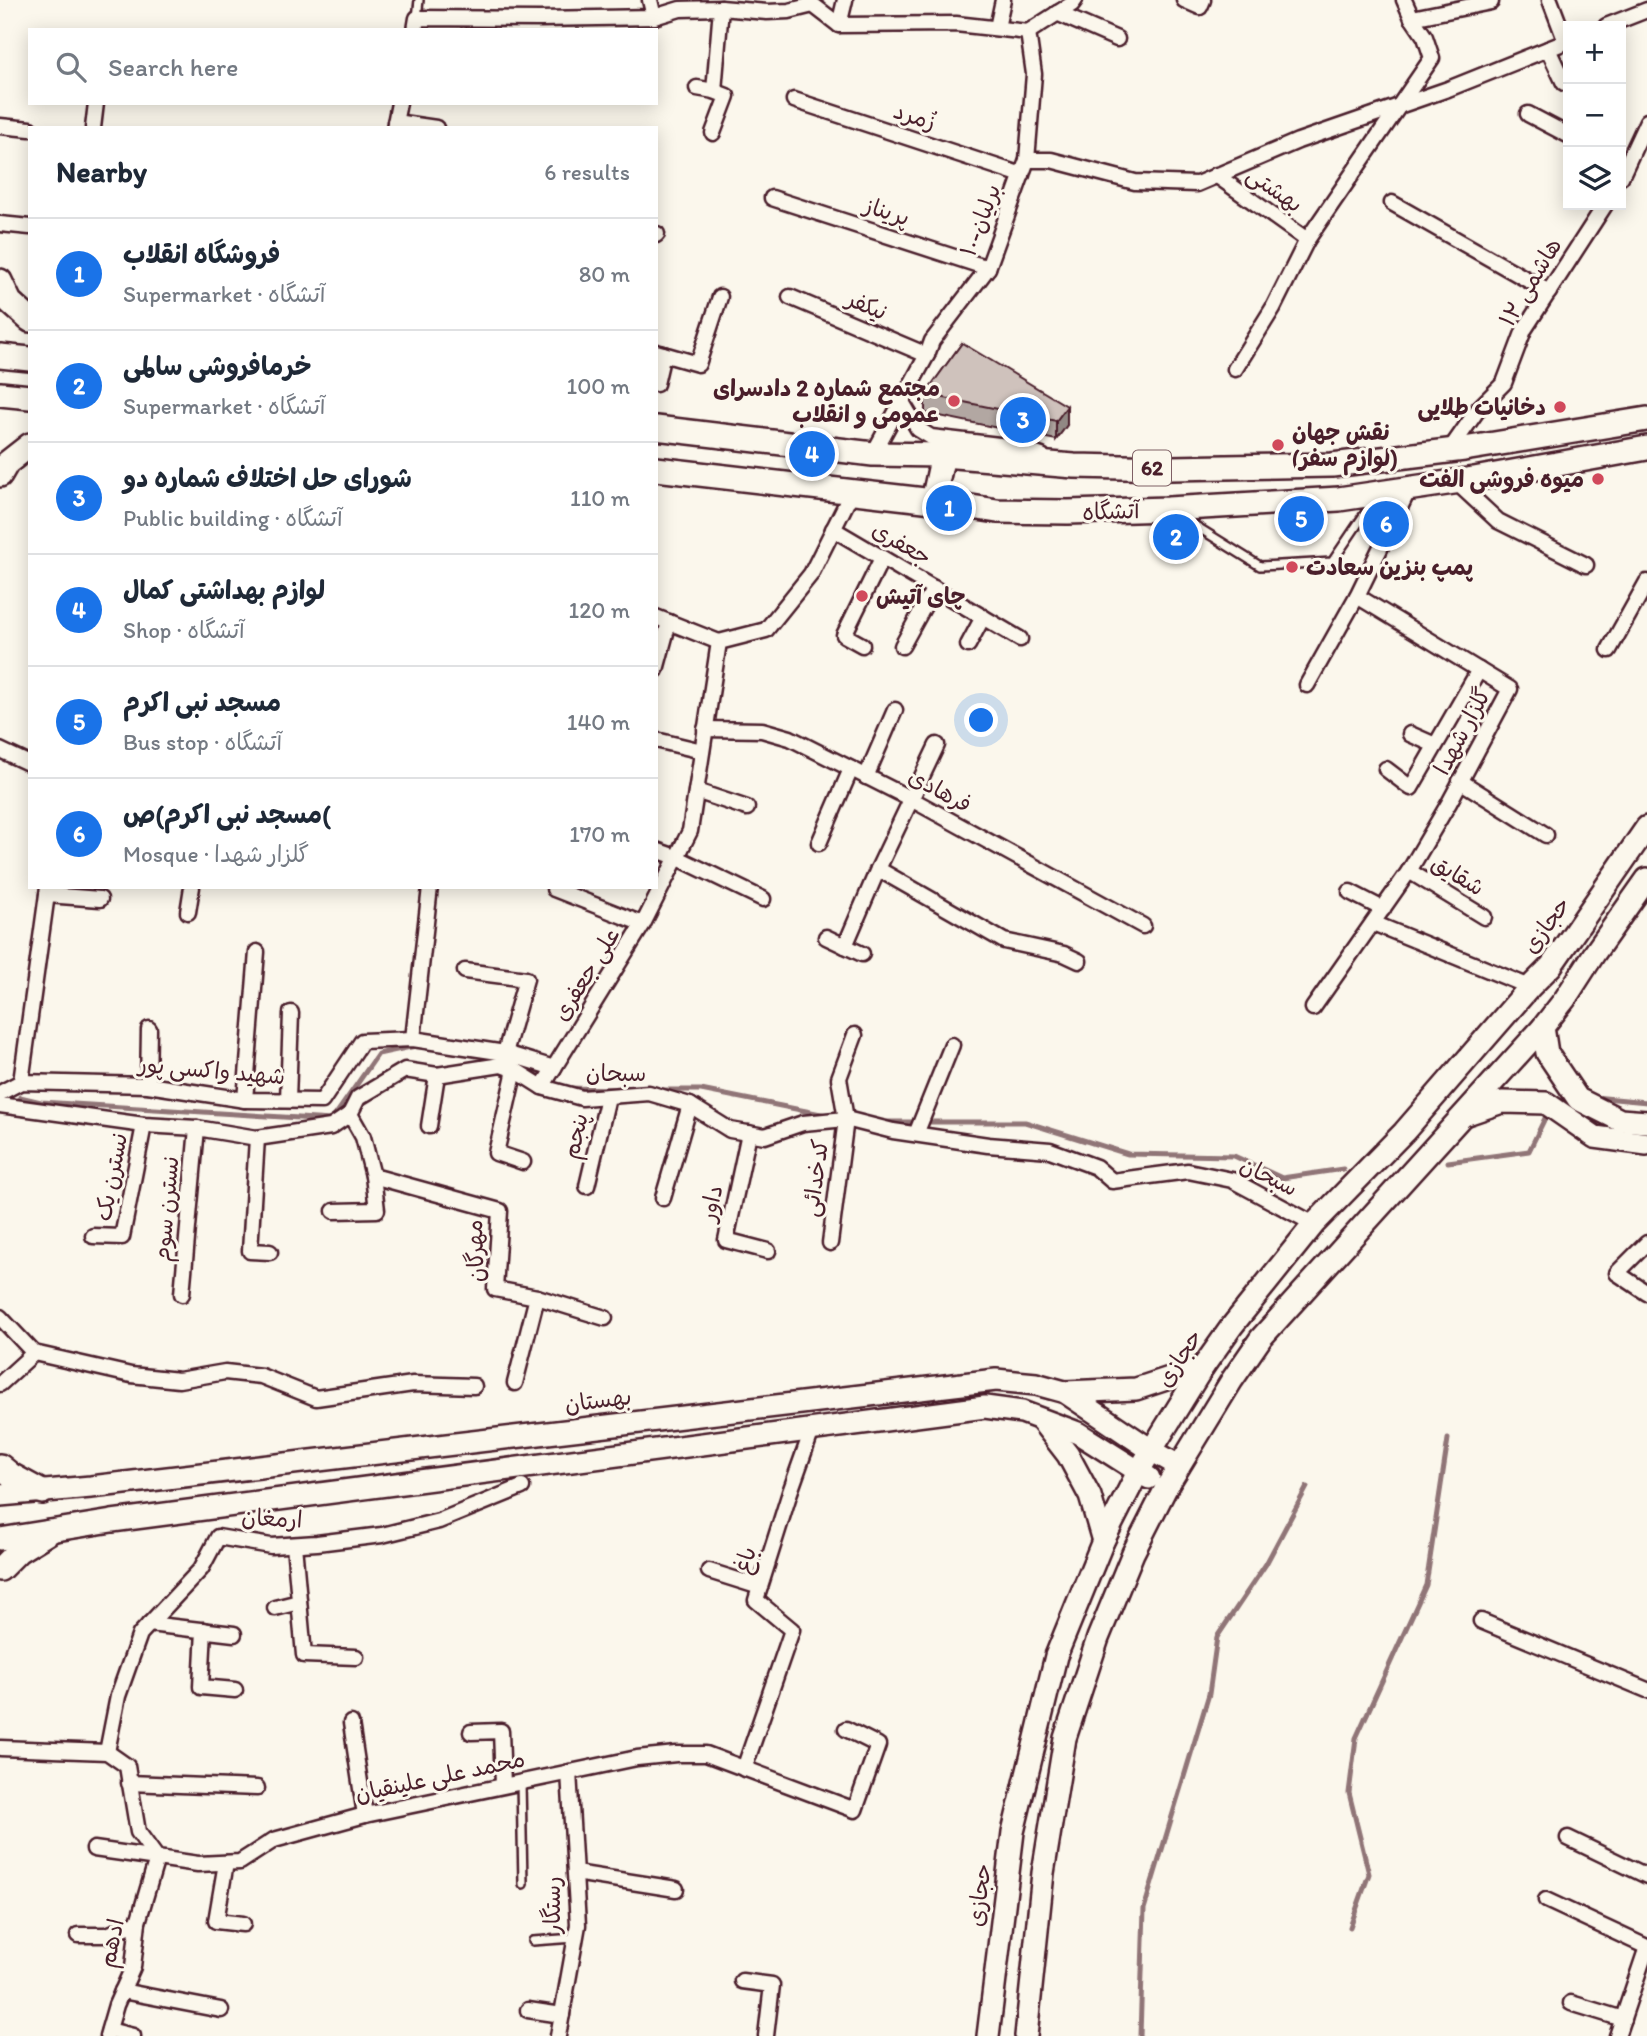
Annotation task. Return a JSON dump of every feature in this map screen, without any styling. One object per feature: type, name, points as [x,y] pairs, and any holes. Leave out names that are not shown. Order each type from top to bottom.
[{"type":"main road","points":[[0,281],[10,302],[28,318]]},
{"type":"main road","points":[[0,356],[28,359]]},
{"type":"main road","points":[[0,394],[28,397]]},
{"type":"main road","name":"آتشگاه","points":[[658,428],[873,454],[943,455],[1074,466],[1171,468],[1332,465],[1449,451],[1647,419]]},
{"type":"main road","points":[[0,475],[7,463],[28,447]]},
{"type":"main road","name":"آتشگاه","points":[[658,469],[997,511],[1068,512],[1339,499],[1456,482],[1647,448]]},
{"type":"main road","points":[[933,501],[943,455]]},
{"type":"main road","name":"حجازی","points":[[988,2036],[1013,1832],[1056,1656],[1103,1541],[1138,1472],[1231,1326],[1314,1224],[1404,1132],[1551,966],[1647,827]]},
{"type":"main road","points":[[1026,2036],[1043,1873],[1065,1738],[1098,1638],[1133,1553],[1166,1488],[1261,1338],[1543,1027],[1647,878]]},
{"type":"main road","points":[[1543,1027],[1547,1053],[1578,1099],[1620,1120],[1647,1122]]},
{"type":"main road","points":[[1462,1116],[1502,1102],[1546,1103],[1595,1137],[1647,1144]]},
{"type":"main road","points":[[1065,1392],[1136,1389],[1203,1367]]},
{"type":"main road","name":"بهستان","points":[[0,1495],[996,1380],[1036,1384],[1065,1392],[1151,1450],[1180,1466]]},
{"type":"main road","points":[[0,1539],[112,1521],[985,1407],[1022,1412],[1078,1433],[1166,1488]]},
{"type":"main road","points":[[1040,1418],[1068,1455],[1090,1496],[1103,1541]]},
{"type":"main road","points":[[420,1447],[422,1480]]},
{"type":"main road","points":[[0,1466],[42,1492]]},
{"type":"main road","points":[[0,1569],[18,1551],[49,1532]]},
{"type":"main road","points":[[995,1979],[998,2005],[1005,2014],[1028,2010]]},
{"type":"street","points":[[650,0],[654,17]]},
{"type":"street","points":[[839,25],[845,0]]},
{"type":"street","points":[[997,28],[1003,0]]},
{"type":"street","points":[[416,24],[654,17],[680,9],[767,6],[789,11],[813,5],[839,25],[956,24],[1028,32],[1075,0]]},
{"type":"street","points":[[1184,0],[1200,7],[1203,0]]},
{"type":"street","points":[[1235,369],[1273,308],[1307,240],[1432,58],[1425,37],[1404,0]]},
{"type":"street","points":[[1550,0],[1563,32]]},
{"type":"street","points":[[1412,18],[1491,2]]},
{"type":"street","points":[[714,91],[721,8]]},
{"type":"street","points":[[1619,21],[1647,10]]},
{"type":"street","points":[[1057,13],[1117,39]]},
{"type":"street","name":"۱۰-برلیان","points":[[873,454],[932,341],[988,268],[1027,160],[1034,74],[1028,32]]},
{"type":"street","points":[[1027,160],[1051,160],[1135,182],[1197,184],[1298,141],[1448,89],[1563,43]]},
{"type":"street","points":[[1548,49],[1563,81]]},
{"type":"street","points":[[697,88],[727,96],[713,133]]},
{"type":"street","name":"زُمرد","points":[[794,100],[1022,175]]},
{"type":"street","points":[[93,126],[96,105]]},
{"type":"street","points":[[395,125],[399,105]]},
{"type":"street","points":[[1528,114],[1563,132]]},
{"type":"street","points":[[1626,164],[1643,139],[1647,121]]},
{"type":"street","points":[[0,126],[28,129]]},
{"type":"street","name":"بهشتی","points":[[1216,175],[1307,240]]},
{"type":"street","name":"پریناز","points":[[772,198],[988,268]]},
{"type":"street","points":[[1392,203],[1549,292]]},
{"type":"street","name":"۱۲ هاشمی","points":[[1449,451],[1479,408],[1504,383],[1524,330],[1602,210]]},
{"type":"street","points":[[0,224],[28,227]]},
{"type":"street","points":[[660,354],[698,364],[720,297]]},
{"type":"street","name":"نیکفر","points":[[790,297],[927,355]]},
{"type":"street","points":[[902,402],[918,429],[931,437],[1016,447],[1074,466]]},
{"type":"street","points":[[1456,482],[1498,521],[1586,565]]},
{"type":"street","points":[[1307,685],[1357,596],[1409,489]]},
{"type":"street","points":[[658,653],[662,620],[719,642],[766,631],[811,574],[852,492]]},
{"type":"street","name":"جعفری","points":[[833,529],[1020,639]]},
{"type":"street","points":[[862,645],[844,635],[882,558]]},
{"type":"street","points":[[1609,650],[1647,582]]},
{"type":"street","points":[[902,646],[934,588]]},
{"type":"street","name":"گلزار شهدا","points":[[1313,1008],[1409,871],[1510,689],[1357,596]]},
{"type":"street","points":[[968,645],[983,617]]},
{"type":"street","name":"علی جعفری","points":[[542,1087],[643,924],[690,831],[719,642]]},
{"type":"street","points":[[1386,769],[1411,788],[1479,670]]},
{"type":"street","points":[[866,777],[895,710]]},
{"type":"street","name":"فرهادی","points":[[705,729],[762,730],[790,738],[911,799],[1143,926]]},
{"type":"street","points":[[1410,734],[1436,746]]},
{"type":"street","points":[[658,740],[702,751]]},
{"type":"street","points":[[845,947],[878,869],[937,745]]},
{"type":"street","points":[[0,750],[28,763]]},
{"type":"street","points":[[819,843],[851,769]]},
{"type":"street","points":[[1460,781],[1546,835]]},
{"type":"street","points":[[696,791],[747,808]]},
{"type":"street","points":[[658,851],[763,899]]},
{"type":"street","points":[[878,869],[1004,940],[1064,954],[1079,961]]},
{"type":"street","name":"شقایق","points":[[1409,871],[1485,917]]},
{"type":"street","points":[[188,912],[192,889]]},
{"type":"street","points":[[413,1039],[430,889]]},
{"type":"street","points":[[556,889],[643,924]]},
{"type":"street","points":[[21,1082],[48,891],[100,899]]},
{"type":"street","points":[[1350,892],[1383,909]]},
{"type":"street","points":[[1373,923],[1530,987]]},
{"type":"street","points":[[826,937],[862,954]]},
{"type":"street","points":[[245,1100],[257,953]]},
{"type":"street","points":[[465,971],[526,979],[505,1054]]},
{"type":"street","points":[[288,1100],[291,1013]]},
{"type":"street","points":[[148,1085],[149,1029]]},
{"type":"street","name":"کدخدائی","points":[[830,1242],[846,1119],[839,1078],[855,1035]]},
{"type":"street","name":"شهید واکسی پور","points":[[0,1093],[21,1082],[148,1085],[245,1100],[322,1101],[362,1041],[413,1039],[505,1054],[554,1068]]},
{"type":"street","points":[[916,1134],[952,1045]]},
{"type":"street","name":"سبحان","points":[[0,1105],[144,1125],[197,1128],[257,1138],[331,1127],[351,1114],[358,1098],[405,1070],[437,1075],[501,1065],[515,1070],[542,1087],[582,1098],[649,1093],[690,1104],[730,1130],[765,1136],[803,1123],[846,1119],[893,1131],[1050,1150],[1096,1167],[1111,1181],[1188,1171],[1232,1180],[1314,1224]]},
{"type":"street","points":[[515,1070],[496,1153],[523,1163]]},
{"type":"street","points":[[429,1126],[437,1075]]},
{"type":"street","name":"پنجم","points":[[587,1186],[608,1097]]},
{"type":"street","points":[[663,1198],[690,1104]]},
{"type":"street","points":[[334,1210],[377,1210],[373,1177],[363,1137],[351,1114]]},
{"type":"street","name":"نسترن یک","points":[[93,1236],[122,1237],[144,1125]]},
{"type":"street","name":"نسترن سوم","points":[[182,1294],[197,1128]]},
{"type":"street","name":"داور","points":[[749,1133],[726,1240],[768,1251]]},
{"type":"street","points":[[257,1138],[250,1251],[270,1252]]},
{"type":"street","name":"مهرگان","points":[[373,1177],[500,1212],[495,1289],[537,1297]]},
{"type":"street","points":[[1647,1243],[1617,1273],[1647,1293]]},
{"type":"street","points":[[515,1383],[537,1297],[605,1318]]},
{"type":"street","points":[[0,1317],[34,1353],[131,1375],[179,1380],[225,1372],[261,1376],[316,1398],[413,1384],[474,1386]]},
{"type":"street","points":[[0,1384],[34,1353]]},
{"type":"street","name":"باغ","points":[[744,1769],[792,1630],[756,1600],[812,1430]]},
{"type":"street","name":"ارمغان","points":[[107,1752],[118,1696],[140,1634],[201,1569],[218,1537],[271,1546],[382,1535],[439,1521],[522,1487]]},
{"type":"street","points":[[294,1545],[304,1655],[356,1657]]},
{"type":"street","points":[[709,1571],[760,1587]]},
{"type":"street","points":[[275,1608],[299,1602]]},
{"type":"street","points":[[1481,1621],[1647,1690]]},
{"type":"street","points":[[149,1624],[234,1633]]},
{"type":"street","points":[[204,1630],[201,1687],[235,1690]]},
{"type":"street","points":[[351,1723],[365,1815]]},
{"type":"street","name":"محمد علی علینقیان","points":[[94,1849],[198,1864],[240,1862],[274,1840],[365,1815],[637,1758],[676,1754],[706,1754],[855,1810],[878,1745],[846,1729]]},
{"type":"street","points":[[471,1732],[501,1731],[503,1785]]},
{"type":"street","points":[[0,1748],[107,1752],[127,1766],[138,1832],[157,1858]]},
{"type":"street","name":"رستگار","points":[[558,2036],[578,1925],[569,1772]]},
{"type":"street","points":[[129,1783],[257,1788]]},
{"type":"street","points":[[1568,1838],[1647,1876]]},
{"type":"street","name":"ادهم","points":[[108,2033],[133,1967],[138,1922],[157,1858]]},
{"type":"street","points":[[226,1863],[216,1921],[243,1924]]},
{"type":"street","points":[[575,1873],[676,1889]]},
{"type":"street","points":[[1546,1900],[1647,1947],[1617,2036]]},
{"type":"street","points":[[78,1935],[107,1935],[138,1922]]},
{"type":"street","points":[[742,1981],[772,1985],[766,2036]]},
{"type":"street","points":[[122,1991],[221,2010]]},
{"type":"street","points":[[1571,2003],[1623,2018]]},
{"type":"street","points":[[528,2010],[562,2015]]},
{"type":"street","points":[[108,2033],[133,2036]]},
{"type":"lane","points":[[416,24],[419,0]]},
{"type":"lane","points":[[1168,509],[1260,566],[1332,562],[1378,494]]},
{"type":"lane","points":[[521,1782],[523,1884]]},
{"type":"lane","points":[[533,1941],[575,1938]]},
{"type":"building","points":[[962,343],[1067,406],[1056,421],[925,394]]},
{"type":"waterway","points":[[20,1097],[41,1102],[332,1120],[378,1054],[420,1045]]},
{"type":"waterway","points":[[524,1065],[545,1078]]},
{"type":"waterway","points":[[565,1088],[619,1089]]},
{"type":"waterway","points":[[656,1090],[701,1090],[826,1115]]},
{"type":"waterway","points":[[1594,1097],[1647,1102]]},
{"type":"waterway","points":[[1448,1162],[1529,1151],[1549,1110]]},
{"type":"waterway","points":[[877,1122],[1025,1122],[1128,1154],[1234,1156],[1282,1178],[1343,1169]]},
{"type":"waterway","points":[[1350,1927],[1369,1874],[1349,1793],[1356,1738],[1426,1585],[1448,1439]]},
{"type":"waterway","points":[[1140,2036],[1144,1909],[1209,1694],[1217,1637],[1266,1564],[1307,1487]]},
{"type":"place","name":"مجتمع شماره 2 دادسرای عمومی و انقلاب","points":[[954,401]]},
{"type":"place","name":"دخانیات طلایی","points":[[1560,407]]},
{"type":"place","name":"شورای حل اختلاف شماره دو","points":[[1023,420]]},
{"type":"place","name":"نقش جهان (لوازم سفر)","points":[[1278,445]]},
{"type":"place","name":"لوازم بهداشتی کمال","points":[[812,454]]},
{"type":"place","name":"میوه فروشی الفت","points":[[1598,479]]},
{"type":"place","name":"فروشگاه انقلاب","points":[[949,508]]},
{"type":"place","name":"مسجد نبی اکرم","points":[[1301,519]]},
{"type":"place","name":"مسجد نبی اکرم)ص(","points":[[1386,524]]},
{"type":"place","name":"خرمافروشی سالمی","points":[[1176,537]]},
{"type":"place","name":"پمپ بنزین سعادت","points":[[1292,567]]},
{"type":"place","name":"چای آتیش","points":[[862,596]]}]
